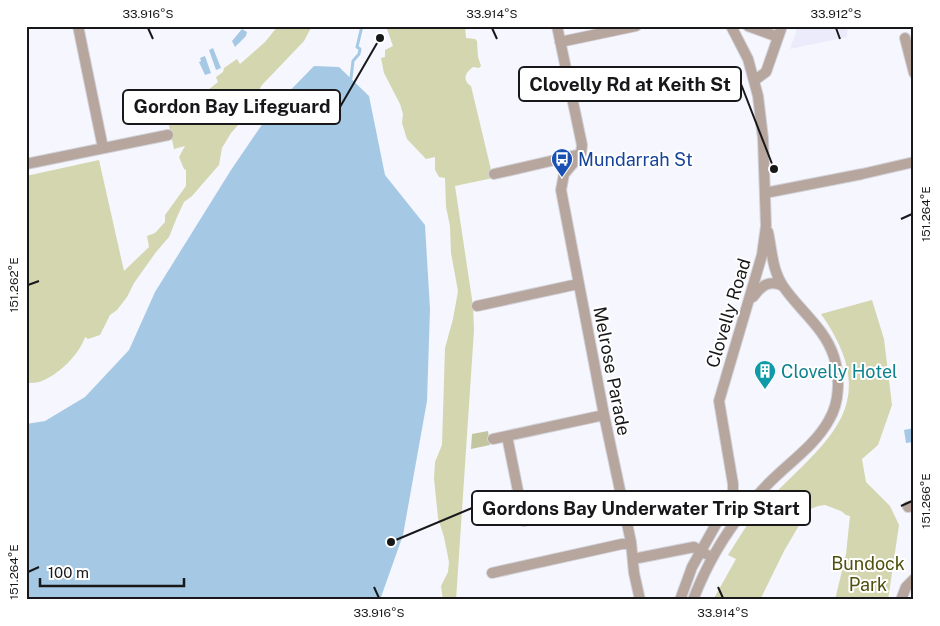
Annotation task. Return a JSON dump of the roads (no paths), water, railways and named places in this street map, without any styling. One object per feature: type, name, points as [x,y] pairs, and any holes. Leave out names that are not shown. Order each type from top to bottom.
[{"type":"street","points":[[78,26],[103,148]]},
{"type":"street","points":[[494,174],[581,154],[582,145],[557,26]]},
{"type":"street","points":[[560,42],[636,26]]},
{"type":"street","name":"Clovelly Road","points":[[680,600],[692,567],[732,494],[733,484],[719,401],[720,392],[750,302],[762,255],[766,226],[761,115],[755,80],[748,59],[731,26]]},
{"type":"street","points":[[748,26],[780,31],[766,72],[755,80]]},
{"type":"street","points":[[905,38],[914,73]]},
{"type":"street","points":[[26,164],[168,135]]},
{"type":"street","name":"Melrose Parade","points":[[581,154],[564,174],[561,183],[578,284],[631,542],[634,573],[640,600]]},
{"type":"street","points":[[765,193],[914,162]]},
{"type":"street","points":[[693,600],[712,558],[743,513],[765,487],[812,442],[830,419],[835,406],[838,385],[836,366],[830,348],[818,329],[783,286],[774,266],[766,226]]},
{"type":"street","points":[[750,302],[758,290],[765,284],[776,282],[783,286]]},
{"type":"street","points":[[477,306],[578,284]]},
{"type":"street","points":[[493,439],[604,414]]},
{"type":"street","points":[[507,436],[524,521]]},
{"type":"street","points":[[492,573],[631,542]]},
{"type":"street","points":[[633,559],[694,547],[712,558]]},
{"type":"street","points":[[902,596],[910,582],[914,579]]},
{"type":"water","points":[[242,29],[247,32],[246,36],[235,47],[232,41]]},
{"type":"water","points":[[213,48],[221,68],[216,70],[209,50]]},
{"type":"water","points":[[205,56],[211,73],[205,75],[199,62],[201,61],[200,58]]},
{"type":"water","points":[[314,66],[339,67],[369,96],[385,175],[425,225],[430,309],[427,401],[403,535],[380,600],[26,600],[26,424],[45,421],[85,397],[129,350],[155,292],[231,170],[274,107]]},
{"type":"water","points":[[914,428],[914,442],[906,443],[904,430]]},
{"type":"waterway","points":[[351,78],[353,61],[359,54],[360,49],[357,47],[362,26]]},
{"type":"place","name":"Gordon Bay Lifeguard","points":[[380,38]]},
{"type":"place","name":"Clovelly Rd at Keith St","points":[[774,169]]},
{"type":"place","name":"Mundarrah St","points":[[562,178]]},
{"type":"place","name":"Clovelly Hotel","points":[[765,390]]},
{"type":"place","name":"Gordons Bay Underwater Trip Start","points":[[391,542]]},
{"type":"park label","name":"Bundock Park","points":[[868,573]]}]
